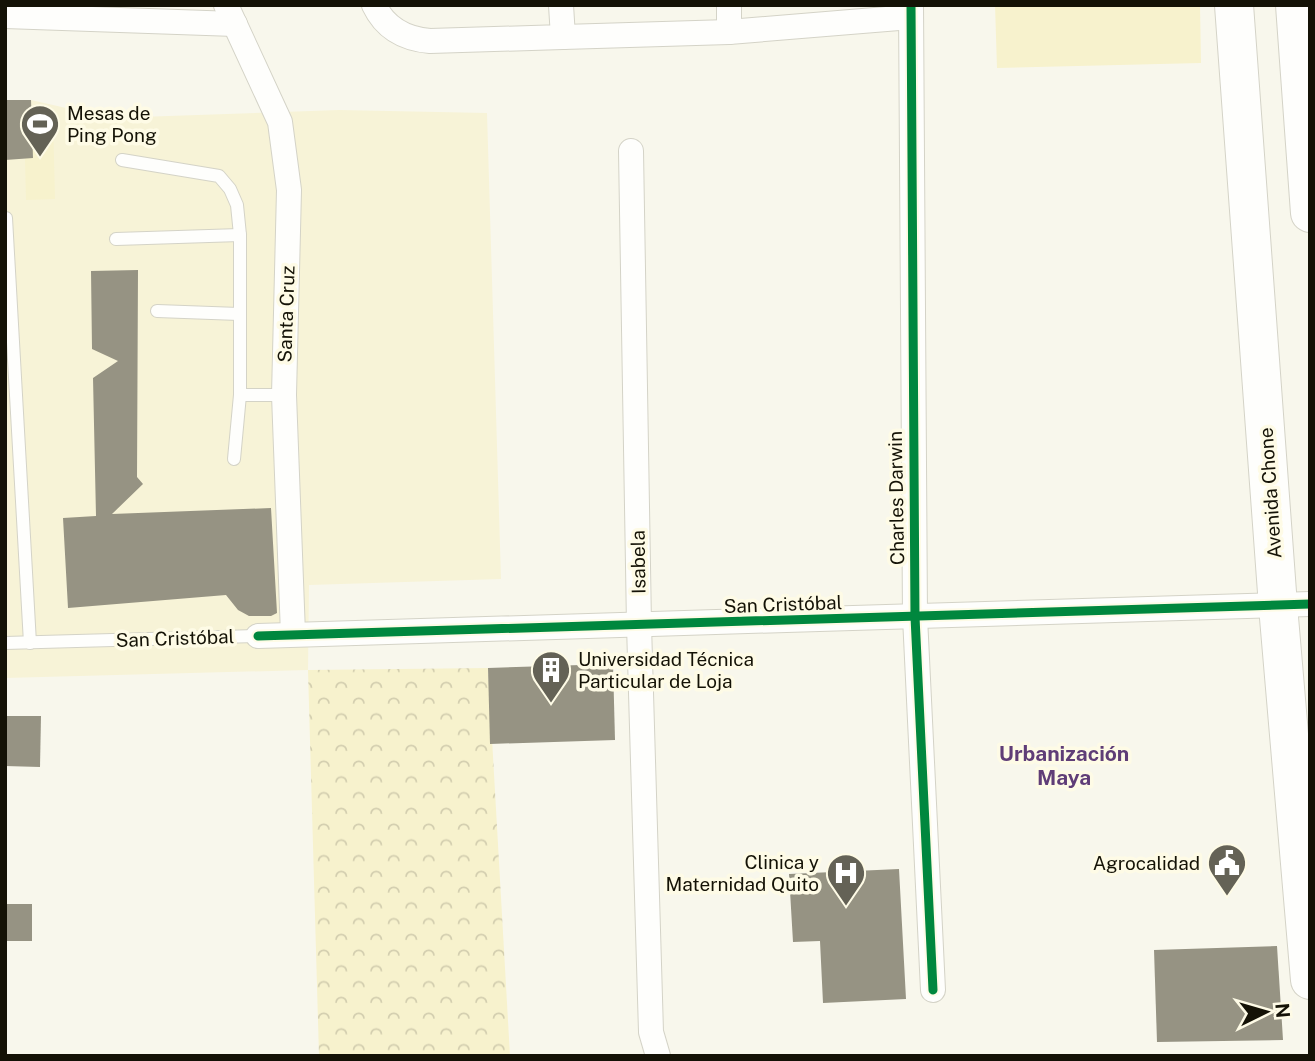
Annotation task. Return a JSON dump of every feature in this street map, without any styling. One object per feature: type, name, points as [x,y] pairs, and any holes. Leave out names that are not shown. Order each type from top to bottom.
[{"type":"main road","name":"Avenida Chone","points":[[1234,5],[1294,605],[1310,980]]},
{"type":"main road","points":[[1295,5],[1310,213]]},
{"type":"street","points":[[374,5],[381,19],[414,40],[729,32],[911,11]]},
{"type":"street","points":[[561,5],[563,37]]},
{"type":"street","points":[[729,5],[729,32]]},
{"type":"street","name":"Charles Darwin","points":[[911,11],[915,617],[933,990]]},
{"type":"street","points":[[5,16],[231,15]]},
{"type":"street","name":"Santa Cruz","points":[[231,15],[280,122],[289,190],[284,395],[293,634]]},
{"type":"street","name":"Isabela","points":[[631,151],[639,625],[651,1032],[658,1056]]},
{"type":"street","name":"San Cristóbal","points":[[258,636],[1294,605]]},
{"type":"lane","points":[[122,160],[219,176],[230,189],[237,205],[240,235],[240,395],[234,459]]},
{"type":"lane","points":[[6,218],[30,643]]},
{"type":"lane","points":[[116,239],[240,235]]},
{"type":"lane","points":[[158,311],[239,314]]},
{"type":"lane","points":[[240,395],[284,395]]},
{"type":"lane","name":"San Cristóbal","points":[[5,643],[258,636]]},
{"type":"shaded area","points":[[5,100],[31,100],[110,118],[339,110],[487,113],[501,579],[309,585],[308,670],[5,678]]},
{"type":"green space","points":[[995,5],[1200,5],[1201,63],[997,68]]},
{"type":"green space","name":"Mesas de Ping Pong","points":[[24,118],[53,118],[55,199],[26,200]]},
{"type":"green space","points":[[488,668],[510,1056],[319,1056],[308,670]]},
{"type":"building","points":[[5,100],[31,100],[33,158],[5,160]]},
{"type":"building","points":[[138,270],[137,477],[143,484],[112,514],[271,508],[277,613],[271,616],[249,616],[238,610],[226,595],[68,608],[63,518],[96,516],[93,378],[118,361],[92,349],[91,271]]},
{"type":"building","name":"Universidad Técnica Particular de Loja","points":[[613,664],[615,740],[490,744],[488,668]]},
{"type":"building","points":[[5,716],[41,716],[40,767],[5,766]]},
{"type":"building","name":"Clinica y Maternidad Quito","points":[[899,869],[906,999],[823,1003],[820,941],[793,942],[789,874]]},
{"type":"building","points":[[5,904],[32,904],[32,941],[5,941]]},
{"type":"building","points":[[1277,946],[1283,1040],[1157,1042],[1154,950]]},
{"type":"cycle path","points":[[911,5],[915,617],[933,990]]},
{"type":"cycle path","points":[[258,636],[1310,604]]},
{"type":"place","name":"Mesas de Ping Pong","points":[[40,158]]},
{"type":"place","name":"Universidad Técnica Particular de Loja","points":[[551,704]]},
{"type":"place","name":"Agrocalidad","points":[[1227,897]]},
{"type":"place","name":"Clinica y Maternidad Quito","points":[[846,907]]},
{"type":"district","name":"Urbanización Maya","points":[[1064,766]]}]
